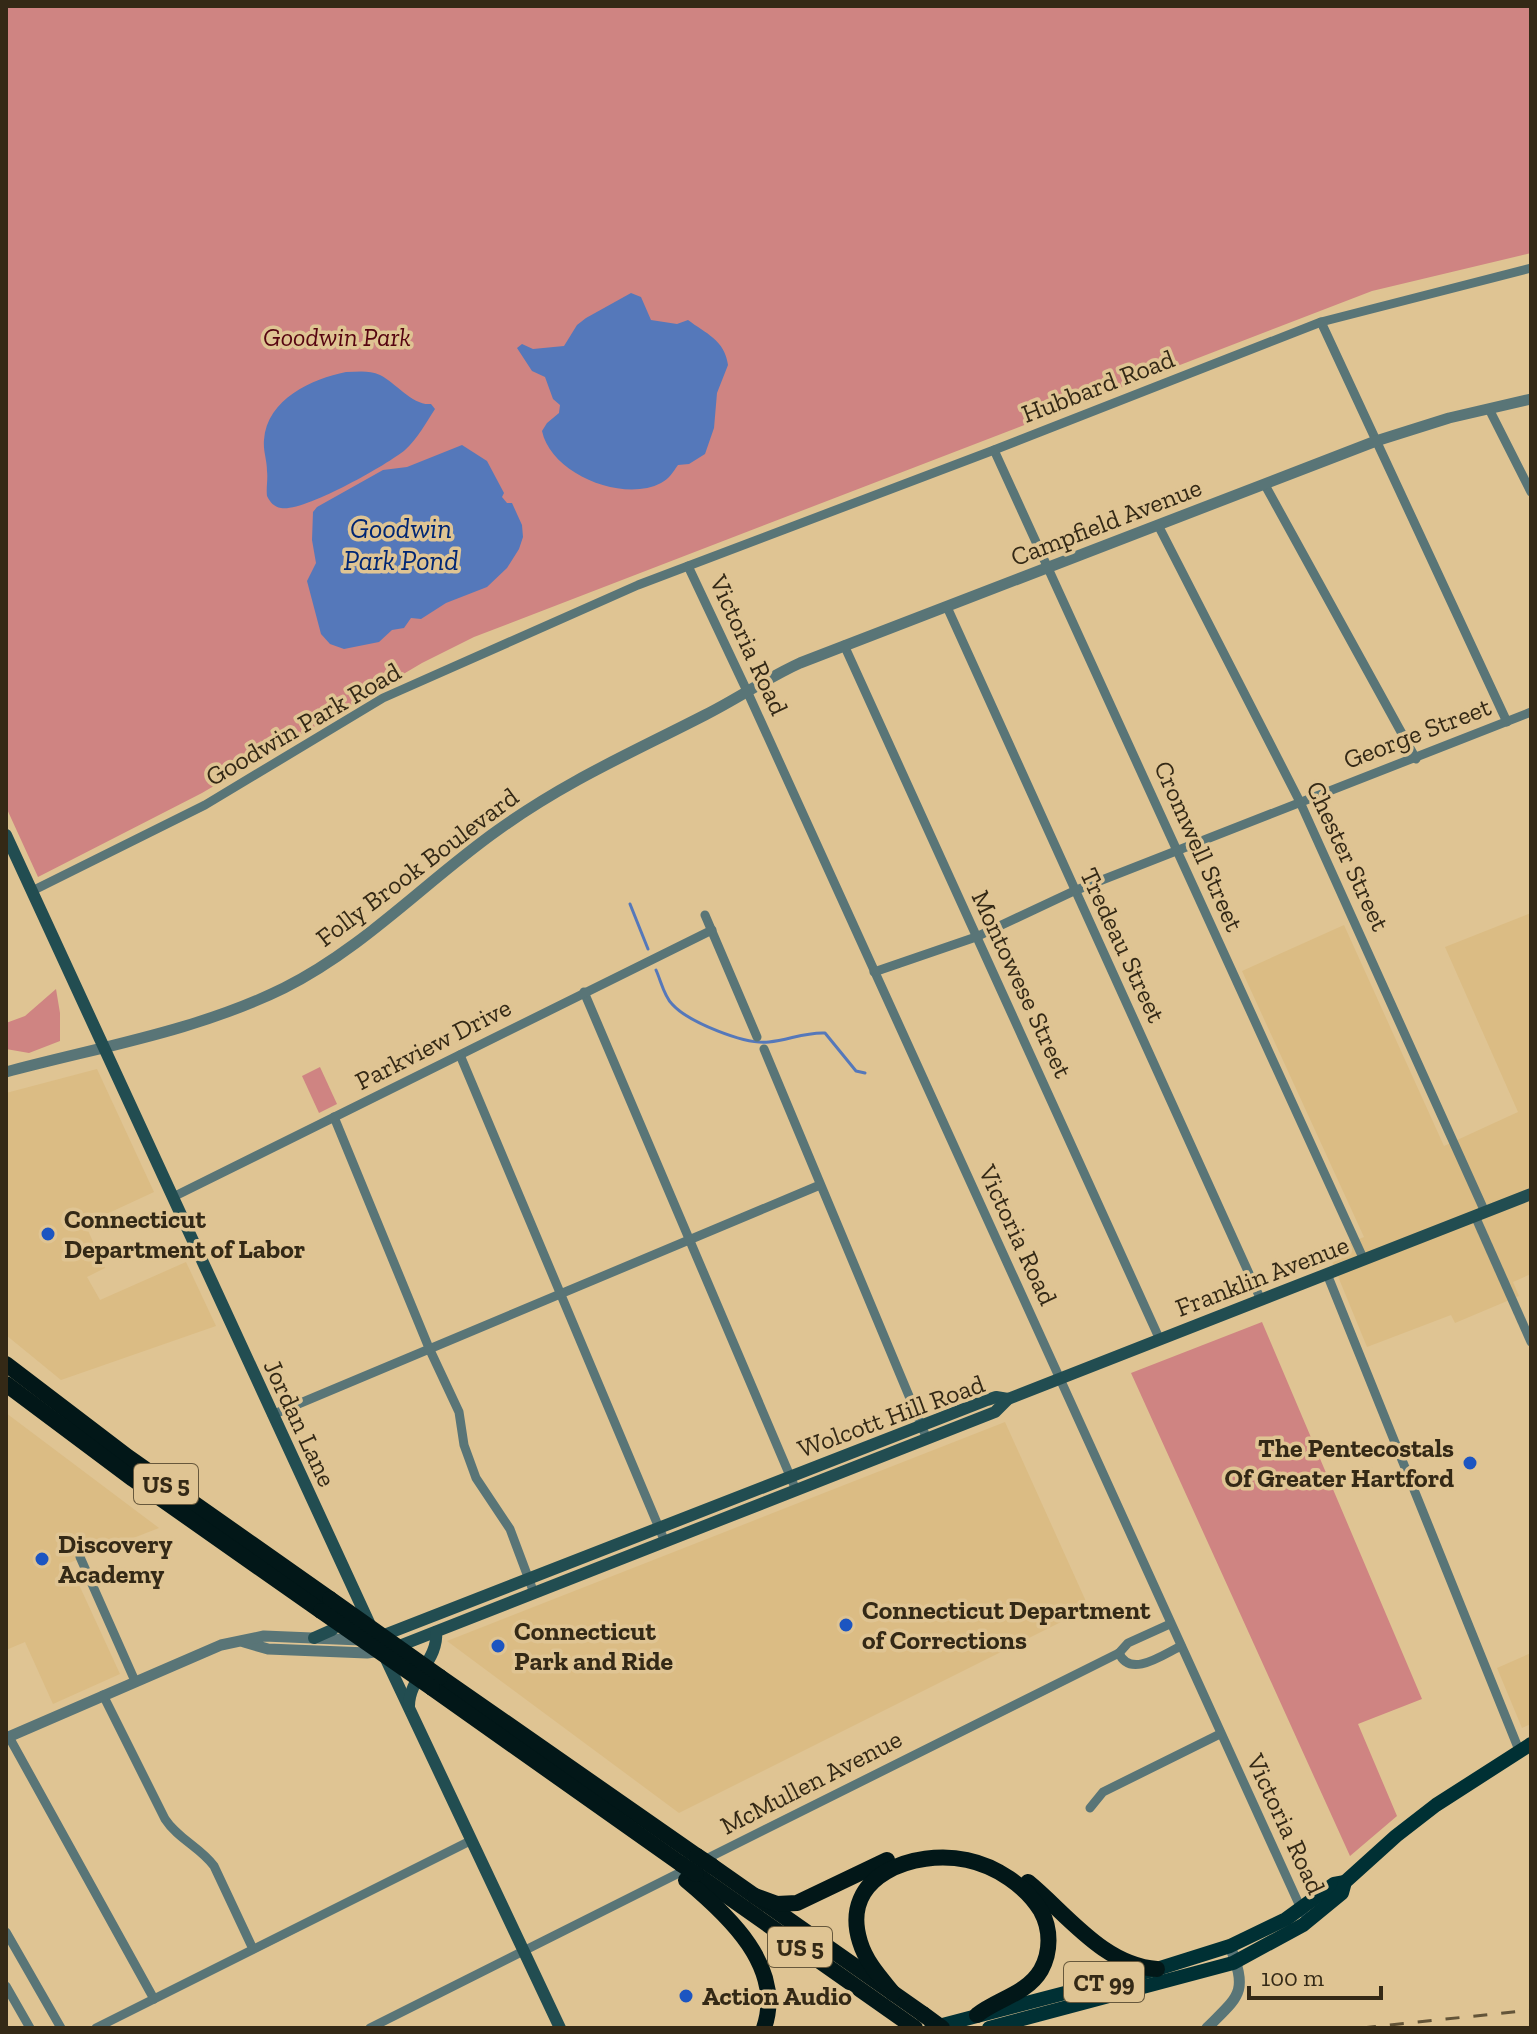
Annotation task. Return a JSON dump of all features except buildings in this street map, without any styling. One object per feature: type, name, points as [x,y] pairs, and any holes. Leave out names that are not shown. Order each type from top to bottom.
[{"type":"highway","name":"US 5","points":[[6,1364],[325,1605]]},
{"type":"highway","name":"US 5","points":[[6,1384],[133,1479],[755,1896],[893,1993],[917,2022]]},
{"type":"highway","name":"US 5","points":[[436,1682],[684,1871],[917,2022],[942,2028]]},
{"type":"highway","points":[[755,1896],[777,1904],[797,1903],[904,1854],[936,1849],[966,1851],[992,1858],[1018,1873],[1113,1956],[1133,1965],[1168,1971]]},
{"type":"highway","points":[[893,1993],[871,1965],[859,1939],[856,1920],[862,1896],[877,1877],[902,1864],[935,1858],[970,1861],[1000,1873],[1027,1893],[1043,1915],[1049,1938],[1045,1960],[1035,1977],[983,2022]]},
{"type":"highway","points":[[684,1871],[732,1924],[758,1961],[769,1995],[764,2028]]},
{"type":"main road","name":"Jordan Lane","points":[[6,835],[409,1711],[560,2028]]},
{"type":"main road","name":"Franklin Avenue","points":[[1008,1399],[1531,1194]]},
{"type":"main road","name":"Wolcott Hill Road","points":[[376,1638],[993,1398],[1008,1399]]},
{"type":"main road","name":"Wolcott Hill Road","points":[[383,1651],[998,1411],[1008,1399]]},
{"type":"main road","points":[[314,1638],[330,1631],[341,1620],[349,1605],[351,1584]]},
{"type":"main road","points":[[409,1711],[412,1689],[436,1645],[436,1632]]},
{"type":"main road","points":[[1236,1961],[1284,1937],[1334,1884],[1345,1882],[1417,1819],[1525,1747]]},
{"type":"main road","points":[[1230,1946],[1305,1915]]},
{"type":"main road","name":"CT 99","points":[[917,2022],[983,2022],[1168,1971],[1230,1946]]},
{"type":"main road","name":"CT 99","points":[[983,2022],[1168,1971],[1236,1961]]},
{"type":"street","name":"Hubbard Road","points":[[688,566],[1321,322],[1531,268]]},
{"type":"street","points":[[1321,322],[1507,722]]},
{"type":"street","name":"Campfield Avenue","points":[[707,714],[772,676],[844,645],[1376,441],[1531,399]]},
{"type":"street","points":[[1489,409],[1531,492]]},
{"type":"street","name":"Cromwell Street","points":[[994,450],[1364,1260]]},
{"type":"street","points":[[1265,485],[1416,759]]},
{"type":"street","name":"Chester Street","points":[[1158,525],[1300,802],[1480,1214],[1531,1342]]},
{"type":"street","name":"Victoria Road","points":[[688,566],[1305,1915]]},
{"type":"street","name":"Goodwin Park Road","points":[[32,891],[205,805],[383,698],[638,585],[688,566]]},
{"type":"street","name":"Tredeau Street","points":[[947,607],[1261,1300]]},
{"type":"street","name":"Montowese Street","points":[[844,645],[1160,1340]]},
{"type":"street","name":"George Street","points":[[874,972],[976,937],[1074,891],[1531,712]]},
{"type":"street","name":"Folly Brook Boulevard","points":[[6,1072],[202,1020],[294,982],[339,957],[494,832],[529,808],[593,769],[707,714]]},
{"type":"street","points":[[705,915],[757,1037]]},
{"type":"street","name":"Parkview Drive","points":[[173,1197],[712,930]]},
{"type":"street","points":[[584,992],[796,1490]]},
{"type":"street","points":[[764,1049],[927,1439]]},
{"type":"street","points":[[460,1055],[665,1542]]},
{"type":"street","points":[[334,1117],[429,1348],[459,1412],[464,1445],[476,1478],[510,1529],[534,1593]]},
{"type":"street","points":[[272,1415],[820,1185]]},
{"type":"street","points":[[1327,1274],[1525,1747]]},
{"type":"street","points":[[80,1557],[135,1681]]},
{"type":"street","name":"McMullen Avenue","points":[[370,2028],[1119,1653],[1128,1643],[1170,1624]]},
{"type":"street","name":"Wolcott Hill Road","points":[[7,1738],[208,1649],[264,1636],[376,1638]]},
{"type":"street","points":[[282,1650],[283,1637]]},
{"type":"street","name":"Wolcott Hill Road","points":[[244,1641],[268,1649],[383,1651]]},
{"type":"street","points":[[1119,1653],[1122,1661],[1131,1666],[1146,1663],[1181,1646]]},
{"type":"street","points":[[103,1695],[165,1819],[174,1833],[206,1856],[214,1866],[253,1949]]},
{"type":"street","points":[[1090,1808],[1103,1792],[1220,1734]]},
{"type":"street","points":[[7,1738],[154,1999]]},
{"type":"street","points":[[96,2028],[470,1841]]},
{"type":"street","points":[[6,1932],[61,2028]]},
{"type":"street","points":[[1207,2028],[1239,1992],[1241,1979],[1230,1946]]},
{"type":"street","points":[[6,1986],[30,2028]]},
{"type":"shaded area","points":[[1531,913],[1531,1274],[1513,1282],[1519,1296],[1455,1323],[1451,1315],[1367,1347],[1328,1252],[1364,1237],[1242,971],[1344,925],[1444,1146],[1518,1112],[1445,947]]},
{"type":"shaded area","name":"Connecticut Department of Labor","points":[[97,1069],[154,1192],[85,1224],[105,1268],[87,1277],[100,1300],[186,1262],[216,1326],[61,1380],[6,1335],[6,1093]]},
{"type":"shaded area","name":"Discovery Academy","points":[[6,1413],[159,1528],[69,1563],[120,1674],[53,1704],[25,1642],[6,1650]]},
{"type":"shaded area","points":[[1005,1422],[1089,1608],[679,1813],[447,1641]]},
{"type":"shaded area","points":[[1531,1653],[1531,1724],[1522,1728],[1497,1668]]},
{"type":"green space","name":"Goodwin Park","points":[[6,6],[1531,6],[1531,253],[1372,291],[474,637],[422,663],[202,793],[38,877],[6,807]]},
{"type":"green space","points":[[56,989],[60,1041],[29,1053],[6,1049],[6,1023],[25,1016]]},
{"type":"green space","points":[[320,1067],[337,1104],[319,1113],[302,1076]]},
{"type":"green space","points":[[1262,1322],[1422,1699],[1358,1724],[1397,1816],[1350,1856],[1131,1373]]},
{"type":"water","points":[[631,293],[641,297],[651,320],[677,324],[688,320],[707,333],[723,349],[728,365],[717,393],[714,428],[705,454],[689,464],[678,465],[661,483],[628,489],[591,481],[559,460],[548,446],[542,431],[559,413],[560,405],[553,399],[545,377],[532,371],[517,348],[522,344],[533,349],[564,346],[577,325]]},
{"type":"water","name":"Goodwin Park Pond","points":[[346,372],[380,375],[411,398],[431,404],[435,409],[409,446],[381,466],[325,496],[292,508],[276,507],[267,496],[264,444],[273,413],[293,393],[319,380]]},
{"type":"water","name":"Goodwin Park Pond","points":[[462,445],[487,461],[504,493],[502,497],[507,503],[512,503],[522,525],[523,537],[519,549],[507,568],[487,587],[446,603],[421,619],[411,618],[404,628],[392,630],[379,642],[344,649],[330,644],[321,634],[307,581],[316,563],[312,540],[313,512],[383,470],[407,467]]},
{"type":"waterway","points":[[630,904],[648,949]]},
{"type":"waterway","points":[[656,970],[672,1004],[703,1025],[759,1042],[825,1033],[856,1071],[865,1073]]},
{"type":"railway","points":[[1362,2028],[1531,2010]]},
{"type":"place","name":"Connecticut Department of Labor","points":[[48,1234]]},
{"type":"place","name":"The Pentecostals Of Greater Hartford","points":[[1470,1463]]},
{"type":"place","name":"Discovery Academy","points":[[42,1559]]},
{"type":"place","name":"Connecticut Department of Corrections","points":[[846,1625]]},
{"type":"place","name":"Connecticut Park and Ride","points":[[498,1646]]},
{"type":"place","name":"Action Audio","points":[[686,1996]]}]
